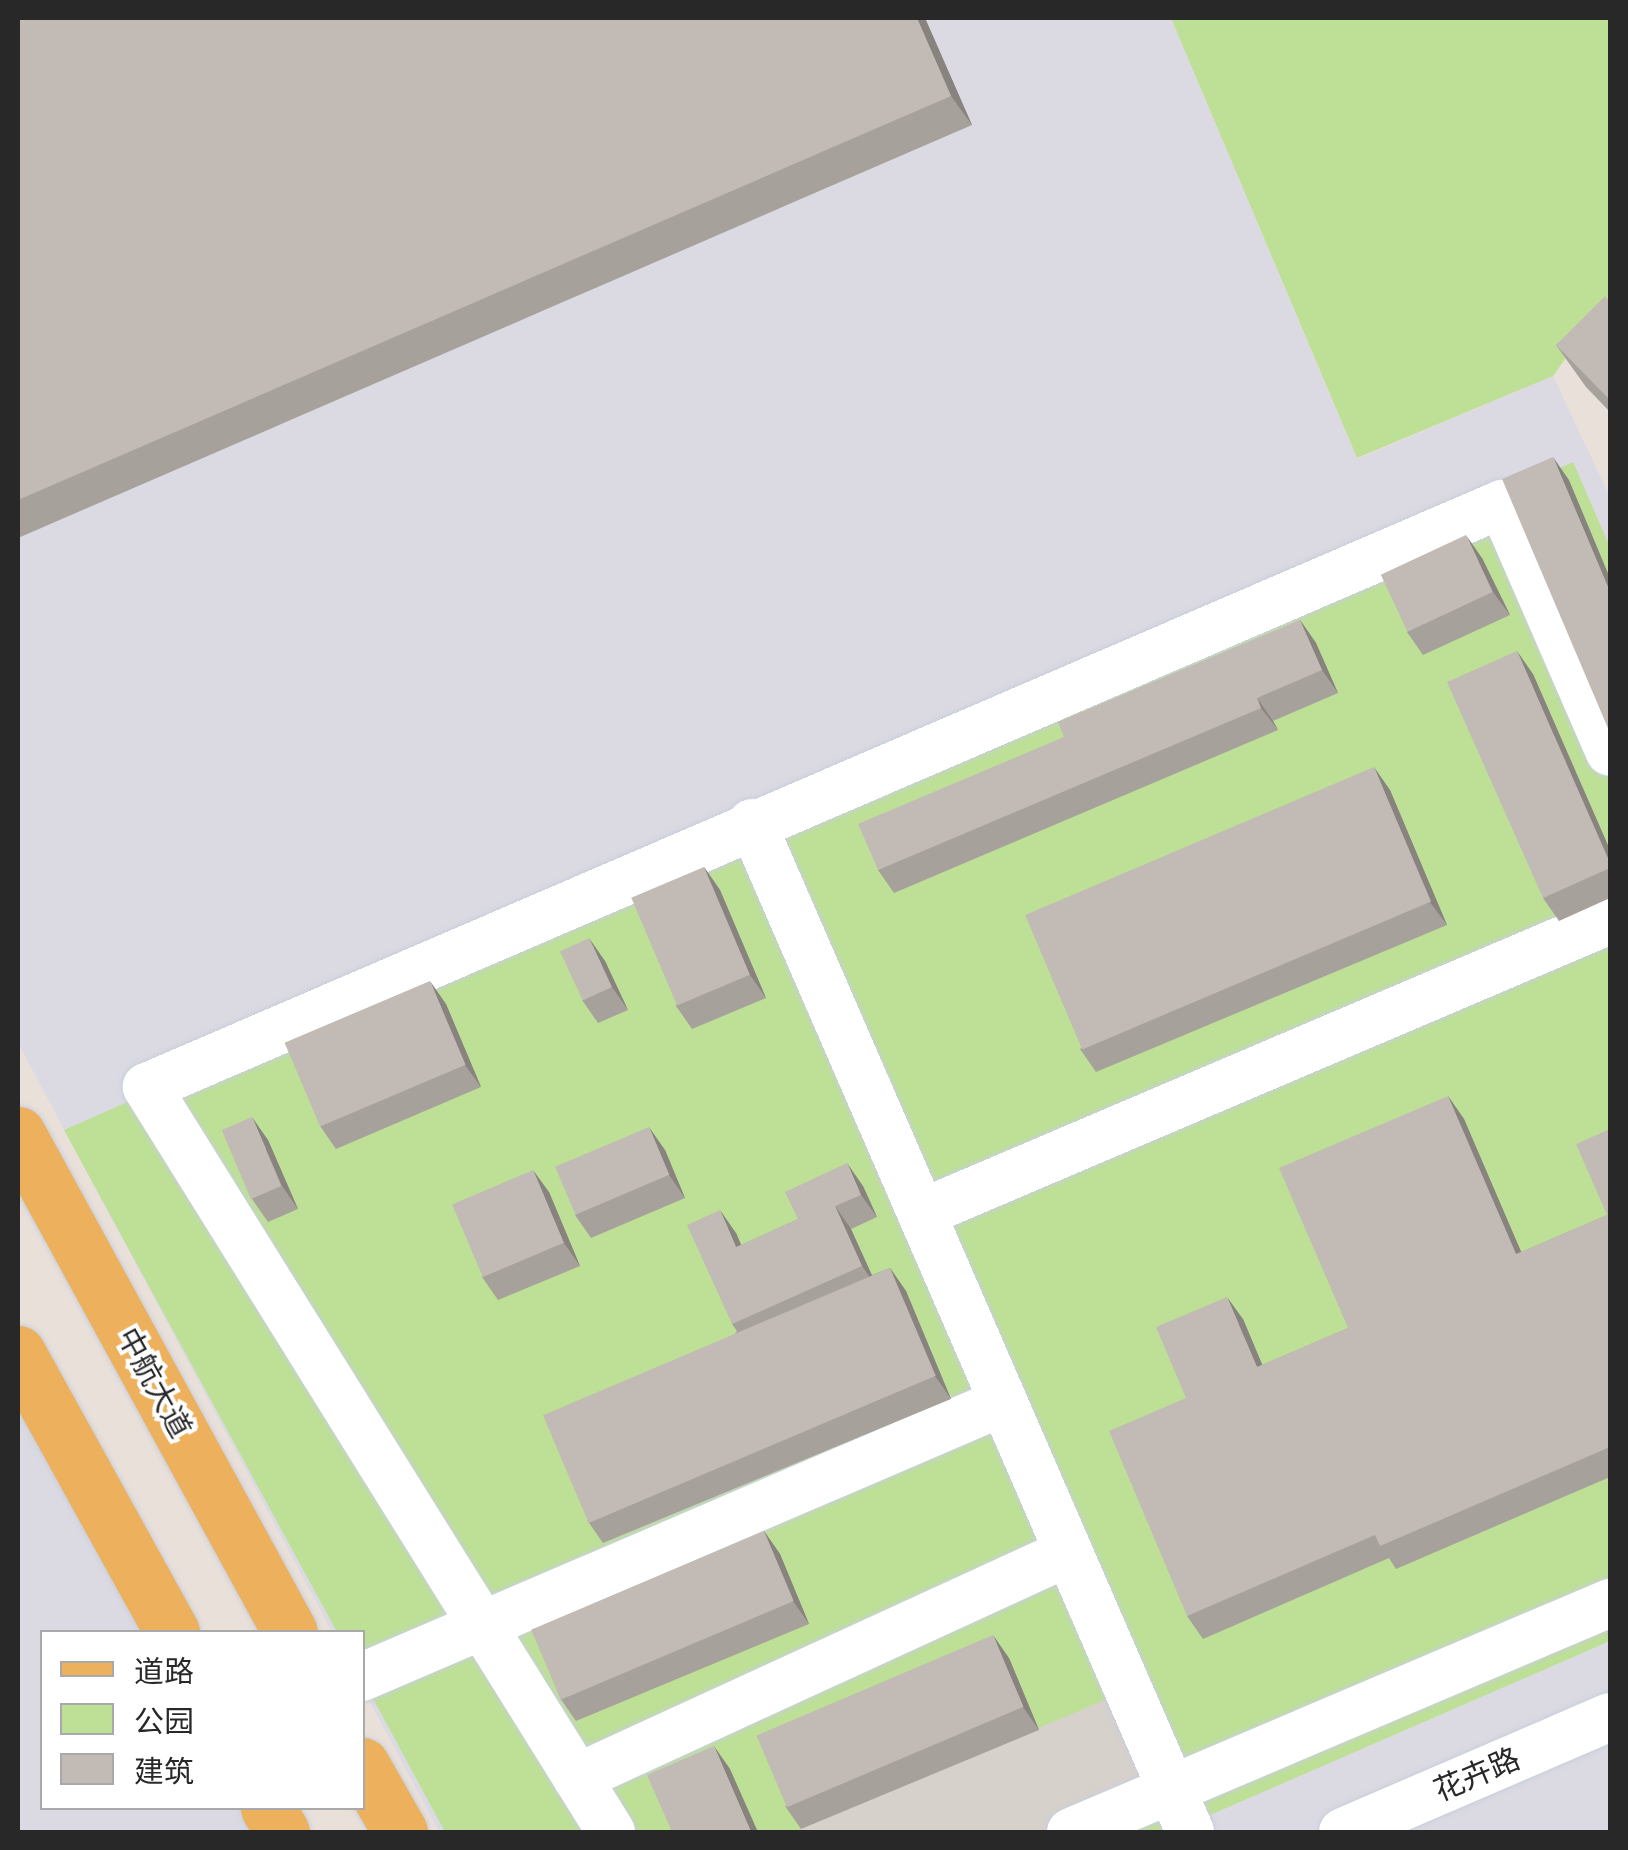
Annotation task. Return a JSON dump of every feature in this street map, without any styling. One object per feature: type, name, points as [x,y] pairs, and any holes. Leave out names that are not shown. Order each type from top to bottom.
[{"type":"main road","name":"中航大道","points":[[18,1134],[289,1630]]},
{"type":"main road","points":[[18,1353],[171,1630]]},
{"type":"main road","points":[[365,1769],[400,1832]]},
{"type":"main road","points":[[269,1810],[282,1832]]},
{"type":"street","points":[[611,1832],[147,1087],[752,822],[1502,504],[1610,752]]},
{"type":"street","points":[[752,822],[1190,1832]]},
{"type":"street","points":[[922,1213],[1610,920]]},
{"type":"street","points":[[365,1676],[1003,1402]]},
{"type":"street","points":[[577,1778],[1069,1552]]},
{"type":"street","points":[[1071,1832],[1610,1603]]},
{"type":"street","name":"花卉路","points":[[1344,1832],[1610,1718]]},
{"type":"shaded area","points":[[18,18],[1171,18],[1357,459],[1553,376],[1610,497],[1610,1702],[1319,1832],[439,1832],[365,1693],[365,1630],[331,1630],[18,1043]]},
{"type":"shaded area","points":[[18,1353],[171,1630],[40,1630],[40,1810],[269,1810],[282,1832],[18,1832]]},
{"type":"shaded area","points":[[1128,1690],[1172,1790],[1071,1832],[794,1832]]},
{"type":"shaded area","points":[[1610,1717],[1610,1832],[1344,1832]]},
{"type":"green space","points":[[1171,18],[1610,18],[1610,296],[1553,376],[1357,458]]},
{"type":"green space","points":[[1573,462],[1610,547],[1610,1641],[1171,1832],[445,1832],[365,1684],[365,1630],[336,1630],[64,1130]]},
{"type":"building","points":[[18,18],[917,18],[951,96],[18,500]]},
{"type":"building","points":[[1605,296],[1610,302],[1610,400],[1556,345]]},
{"type":"building","points":[[1553,457],[1610,592],[1610,733],[1502,479]]},
{"type":"building","points":[[1466,535],[1493,592],[1407,632],[1381,575]]},
{"type":"building","points":[[1300,620],[1322,670],[1257,698],[1261,708],[878,870],[858,824],[1064,737],[1058,722]]},
{"type":"building","points":[[1517,651],[1610,863],[1610,868],[1543,898],[1447,682]]},
{"type":"building","points":[[1374,767],[1431,901],[1082,1049],[1025,915]]},
{"type":"building","points":[[704,867],[750,975],[677,1006],[631,898]]},
{"type":"building","points":[[589,938],[612,987],[583,1000],[560,952]]},
{"type":"building","points":[[430,981],[466,1065],[320,1127],[285,1043]]},
{"type":"building","points":[[1448,1096],[1516,1254],[1607,1215],[1576,1144],[1610,1129],[1610,1447],[1380,1546],[1375,1535],[1187,1616],[1109,1431],[1186,1398],[1156,1327],[1227,1297],[1257,1367],[1348,1328],[1279,1168]]},
{"type":"building","points":[[252,1117],[281,1186],[251,1199],[222,1130]]},
{"type":"building","points":[[649,1127],[669,1175],[575,1215],[555,1167]]},
{"type":"building","points":[[847,1163],[861,1195],[835,1206],[862,1266],[732,1324],[687,1225],[720,1210],[736,1247],[798,1219],[785,1192]]},
{"type":"building","points":[[533,1170],[564,1243],[483,1277],[452,1204]]},
{"type":"building","points":[[890,1268],[936,1376],[589,1523],[543,1415]]},
{"type":"building","points":[[764,1531],[794,1601],[561,1700],[531,1630]]},
{"type":"building","points":[[993,1635],[1023,1707],[787,1807],[756,1735]]},
{"type":"building","points":[[714,1746],[751,1832],[672,1832],[647,1775]]}]
